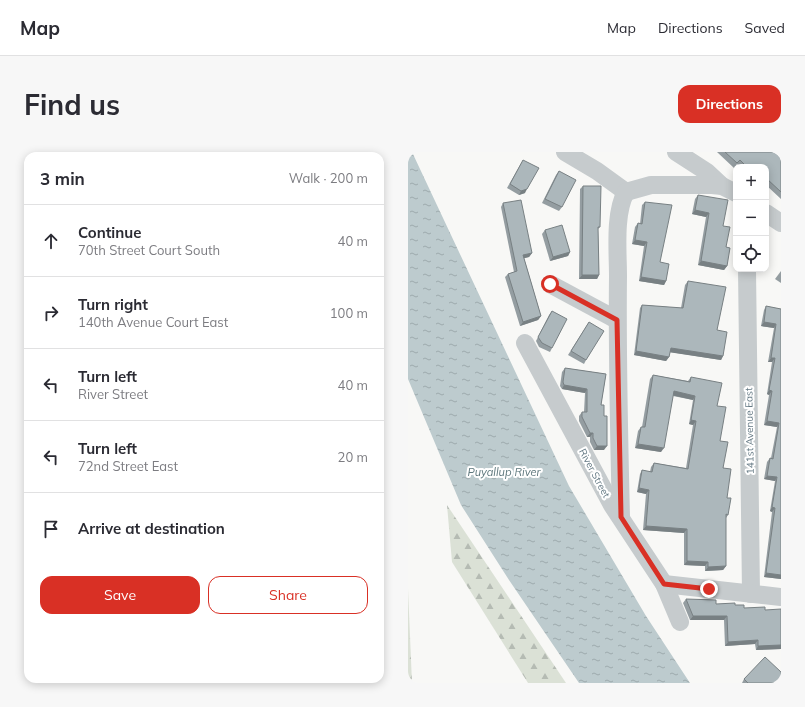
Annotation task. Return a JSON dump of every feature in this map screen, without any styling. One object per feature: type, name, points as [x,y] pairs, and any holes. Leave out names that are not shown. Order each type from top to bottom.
[{"type":"street","points":[[565,152],[626,192]]},
{"type":"street","points":[[676,152],[707,172],[729,190]]},
{"type":"street","points":[[621,517],[617,320],[618,232],[622,200],[626,192],[651,185],[729,190]]},
{"type":"street","points":[[769,215],[781,222]]},
{"type":"street","name":"141st Avenue East","points":[[747,272],[751,594]]},
{"type":"street","points":[[550,284],[617,320]]},
{"type":"street","name":"River Street","points":[[525,343],[612,505],[664,584],[680,622]]},
{"type":"street","points":[[664,584],[781,597]]},
{"type":"green space","points":[[447,505],[566,683],[528,683],[452,562]]},
{"type":"green space","points":[[408,589],[412,683],[408,683]]},
{"type":"water","name":"Puyallup River","points":[[408,152],[412,152],[569,486],[646,616],[690,683],[579,683],[509,580],[461,505],[408,379]]},
{"type":"building","points":[[725,152],[776,152],[781,157],[781,192],[769,181],[769,164],[744,164],[740,160],[737,163]]},
{"type":"building","points":[[523,160],[539,168],[527,189],[521,191],[510,184]]},
{"type":"building","points":[[559,171],[576,180],[562,207],[545,199]]},
{"type":"building","points":[[583,186],[601,186],[600,227],[598,227],[599,275],[582,275]]},
{"type":"building","points":[[698,195],[728,200],[723,226],[730,227],[726,247],[730,248],[727,266],[701,261],[709,213],[695,210]]},
{"type":"building","points":[[521,200],[532,253],[523,255],[541,316],[523,322],[508,274],[517,271],[503,203]]},
{"type":"building","points":[[645,202],[672,205],[660,262],[669,264],[666,281],[641,277],[647,242],[635,240],[638,223],[642,224]]},
{"type":"building","points":[[562,225],[570,252],[553,257],[545,230]]},
{"type":"building","points":[[688,281],[726,287],[717,330],[727,332],[723,356],[671,348],[669,357],[636,351],[642,305],[683,308]]},
{"type":"building","points":[[766,306],[781,309],[781,575],[766,573],[775,508],[772,507],[777,477],[767,476],[770,458],[773,459],[779,423],[767,421],[772,391],[769,390],[775,358],[771,358],[776,324],[764,322]]},
{"type":"building","points":[[552,311],[567,319],[552,348],[542,343],[538,337]]},
{"type":"building","points":[[589,322],[604,331],[586,360],[571,351]]},
{"type":"building","points":[[565,368],[606,374],[601,405],[604,405],[604,416],[607,416],[607,446],[597,446],[593,438],[593,433],[590,433],[582,417],[582,412],[587,412],[587,389],[564,385]]},
{"type":"building","points":[[653,375],[690,382],[691,377],[722,383],[717,406],[726,407],[720,441],[728,442],[723,468],[731,469],[727,498],[731,498],[728,515],[726,514],[726,566],[708,567],[708,562],[687,561],[687,529],[646,526],[649,490],[639,488],[642,470],[652,472],[654,463],[688,469],[696,421],[691,420],[695,396],[674,391],[664,448],[638,444],[641,427],[645,427]]},
{"type":"building","points":[[686,599],[716,600],[716,604],[735,603],[735,605],[744,605],[744,608],[765,607],[765,610],[781,609],[781,645],[758,646],[758,640],[728,642],[727,616],[693,616]]},
{"type":"building","points":[[765,657],[781,672],[781,683],[748,683],[744,679]]},
{"type":"route","points":[[550,284],[617,320],[621,517],[664,584],[709,589]]}]
